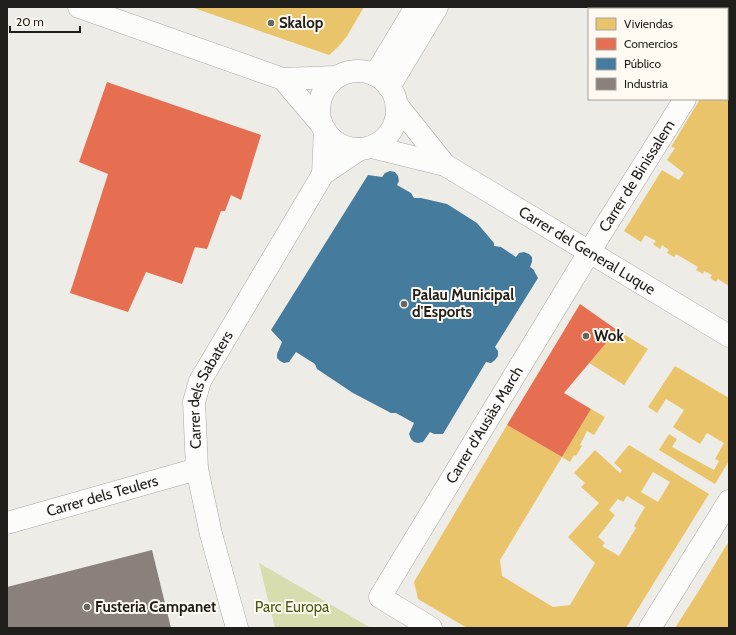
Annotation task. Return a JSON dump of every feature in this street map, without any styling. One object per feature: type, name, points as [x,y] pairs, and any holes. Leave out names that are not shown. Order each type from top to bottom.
[{"type":"street","points":[[79,7],[118,13],[284,79],[336,77],[348,72],[357,71],[387,89],[397,115],[394,126],[381,142],[366,148],[350,148],[340,145],[331,139],[284,79]]},
{"type":"street","points":[[387,89],[416,7]]},
{"type":"street","points":[[387,89],[437,7]]},
{"type":"street","points":[[323,127],[319,111],[320,98],[326,87],[336,77]]},
{"type":"street","name":"Carrer del General Luque","points":[[387,89],[445,165]]},
{"type":"street","name":"Carrer de Binissalem","points":[[589,252],[684,100]]},
{"type":"street","name":"Carrer dels Sabaters","points":[[323,127],[323,174]]},
{"type":"street","name":"Carrer del General Luque","points":[[366,148],[445,165],[729,336]]},
{"type":"street","name":"Carrer dels Sabaters","points":[[236,628],[211,534],[197,469],[194,402],[200,381],[323,174],[366,148]]},
{"type":"street","name":"Carrer d'Ausiàs March","points":[[431,628],[380,597],[589,252]]},
{"type":"street","name":"Carrer dels Teulers","points":[[7,523],[197,469]]},
{"type":"street","points":[[650,628],[729,501]]},
{"type":"green space","name":"Parc Europa","points":[[259,563],[371,628],[275,628]]},
{"type":"building: Viviendas","points":[[191,7],[364,7],[347,36],[329,55]]},
{"type":"building: Viviendas","points":[[661,7],[697,7],[696,8]]},
{"type":"building: Viviendas","points":[[729,51],[729,286],[718,279],[716,282],[710,278],[712,275],[704,271],[703,274],[696,270],[698,267],[676,254],[674,257],[667,253],[669,250],[662,245],[660,249],[653,244],[656,241],[645,235],[641,242],[624,231],[662,170],[679,180],[684,173],[667,160],[675,148],[671,147],[699,100],[728,100]]},
{"type":"building: Viviendas","points":[[617,330],[648,349],[624,385],[589,363]]},
{"type":"building: Viviendas","points":[[675,366],[729,398],[729,461],[715,484],[659,450],[669,434],[677,439],[672,447],[714,470],[719,461],[715,459],[724,443],[707,433],[700,444],[673,427],[684,410],[666,399],[657,413],[648,407]]},
{"type":"building: Viviendas","points":[[591,409],[605,417],[594,435],[587,431],[580,445],[582,446],[570,462],[562,457]]},
{"type":"building: Viviendas","points":[[507,425],[562,457],[500,560],[502,576],[553,607],[570,605],[595,563],[568,537],[599,503],[581,487],[585,483],[574,473],[595,450],[620,473],[622,470],[614,463],[629,445],[709,494],[626,628],[467,628],[418,599],[414,582]],"holes":[[[653,472],[670,482],[658,502],[641,492]],[[627,496],[645,507],[634,526],[636,528],[619,556],[602,546],[605,543],[598,537],[615,515],[609,510],[618,499],[623,502]]]},
{"type":"building: Viviendas","points":[[729,541],[729,628],[675,628],[698,592]]},
{"type":"building: Comercios","points":[[107,82],[261,135],[241,200],[231,195],[225,211],[221,211],[207,249],[195,247],[182,284],[146,272],[128,312],[70,293],[108,174],[79,162]]},
{"type":"building: Comercios","points":[[580,304],[617,330],[564,393],[591,409],[562,457],[507,425]]},
{"type":"building: Público","name":"Palau Municipal d'Esports","points":[[390,171],[395,172],[398,176],[399,181],[397,185],[411,193],[414,198],[421,198],[447,204],[477,223],[494,243],[494,246],[501,247],[516,257],[519,253],[524,252],[529,254],[532,257],[530,267],[533,269],[538,278],[495,347],[498,351],[498,356],[491,363],[486,362],[443,434],[434,434],[430,432],[423,442],[418,443],[411,439],[409,434],[414,423],[353,393],[317,369],[315,364],[296,352],[289,362],[284,363],[280,361],[277,358],[277,354],[282,342],[271,330],[368,175],[382,177],[385,173]]},
{"type":"building: Industria","name":"Fusteria Campanet","points":[[152,550],[171,628],[7,628],[7,587]]},
{"type":"place","name":"Skalop","points":[[271,23]]},
{"type":"place","name":"Palau Municipal d'Esports","points":[[404,304]]},
{"type":"place","name":"Wok","points":[[586,336]]},
{"type":"place","name":"Fusteria Campanet","points":[[87,607]]}]
